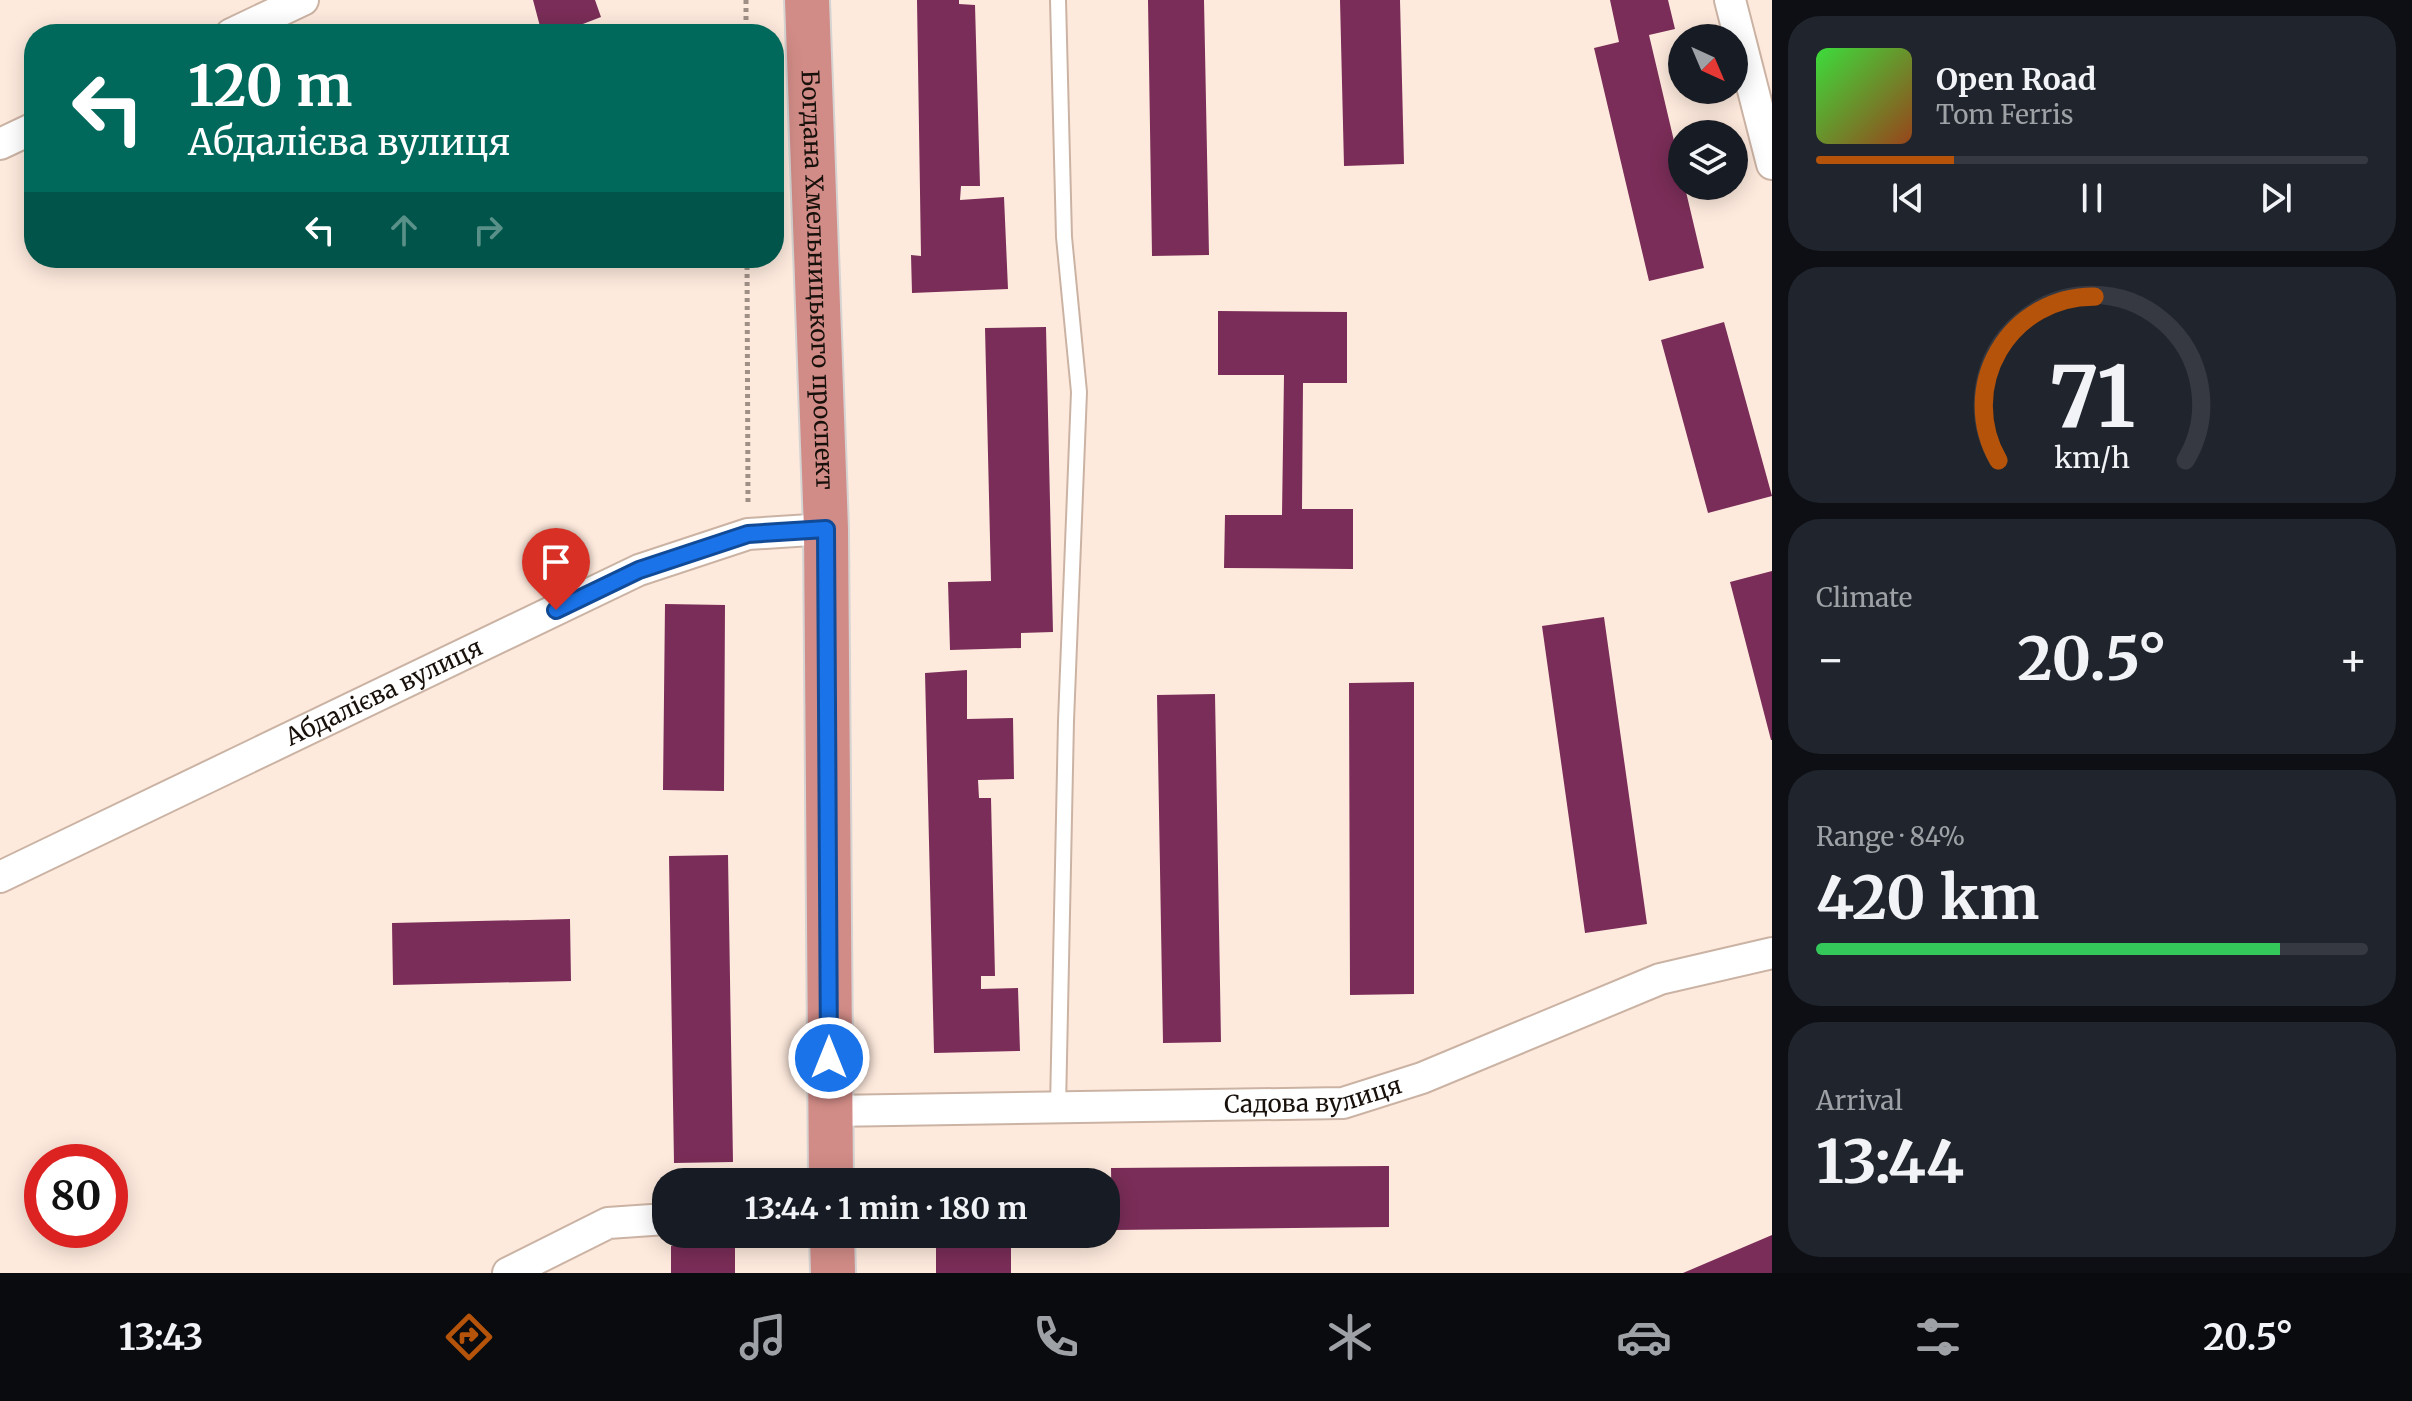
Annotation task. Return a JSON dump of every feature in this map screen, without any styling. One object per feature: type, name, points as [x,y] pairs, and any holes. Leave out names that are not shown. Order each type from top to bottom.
[{"type":"highway","name":"Богдана Хмельницького проспект","points":[[807,0],[826,529],[831,1168]]},
{"type":"highway","points":[[832,1248],[833,1273]]},
{"type":"street","points":[[252,24],[303,0]]},
{"type":"street","points":[[1730,0],[1772,164]]},
{"type":"street","points":[[0,144],[24,133]]},
{"type":"street","name":"Абдалієва вулиця","points":[[0,877],[639,570],[748,534],[826,529]]},
{"type":"street","name":"Садова вулиця","points":[[830,1111],[1343,1103],[1422,1078],[1660,979],[1772,953]]},
{"type":"street","points":[[508,1273],[608,1223],[652,1220]]},
{"type":"lane","points":[[1058,0],[1064,237],[1079,392],[1066,721],[1058,1107]]},
{"type":"path","points":[[746,0],[746,24]]},
{"type":"path","points":[[747,268],[748,534]]},
{"type":"building","points":[[533,0],[595,0],[601,17],[583,24],[539,24]]},
{"type":"building","points":[[917,0],[959,0],[959,4],[975,5],[980,186],[961,186],[960,200],[1004,197],[1008,289],[912,293],[911,255],[921,256]]},
{"type":"building","points":[[1148,0],[1204,0],[1209,255],[1152,256]]},
{"type":"building","points":[[1340,0],[1400,0],[1404,164],[1344,166]]},
{"type":"building","points":[[1610,0],[1668,0],[1674,24],[1668,24],[1668,31],[1649,35],[1669,120],[1668,200],[1688,200],[1704,268],[1649,281],[1594,48],[1619,42]]},
{"type":"building","points":[[1218,311],[1347,312],[1347,383],[1303,383],[1302,509],[1353,509],[1353,569],[1224,568],[1225,515],[1282,515],[1284,375],[1218,375]]},
{"type":"building","points":[[1724,322],[1772,496],[1708,513],[1661,340]]},
{"type":"building","points":[[1046,327],[1053,632],[1021,633],[1021,648],[950,650],[948,582],[991,581],[985,328]]},
{"type":"building","points":[[1772,571],[1772,740],[1771,740],[1730,582]]},
{"type":"building","points":[[665,604],[725,605],[724,791],[663,790]]},
{"type":"building","points":[[1604,617],[1647,924],[1585,933],[1542,626]]},
{"type":"building","points":[[967,670],[967,719],[1013,718],[1014,779],[978,780],[979,798],[991,798],[995,976],[981,976],[981,989],[1018,988],[1020,1051],[934,1053],[925,673]]},
{"type":"building","points":[[1414,682],[1414,994],[1350,995],[1349,683]]},
{"type":"building","points":[[1215,694],[1221,1042],[1163,1043],[1157,695]]},
{"type":"building","points":[[728,855],[733,1162],[674,1163],[669,856]]},
{"type":"building","points":[[570,919],[571,981],[393,985],[392,923]]},
{"type":"building","points":[[1389,1166],[1389,1227],[1120,1230],[1120,1168],[1111,1168]]},
{"type":"building","points":[[1772,1235],[1772,1273],[1683,1273]]},
{"type":"building","points":[[671,1248],[735,1248],[735,1273],[671,1273]]},
{"type":"building","points":[[936,1248],[1011,1248],[1011,1273],[936,1273]]},
{"type":"route","points":[[556,610],[639,570],[748,534],[826,529],[829,1058]]}]
